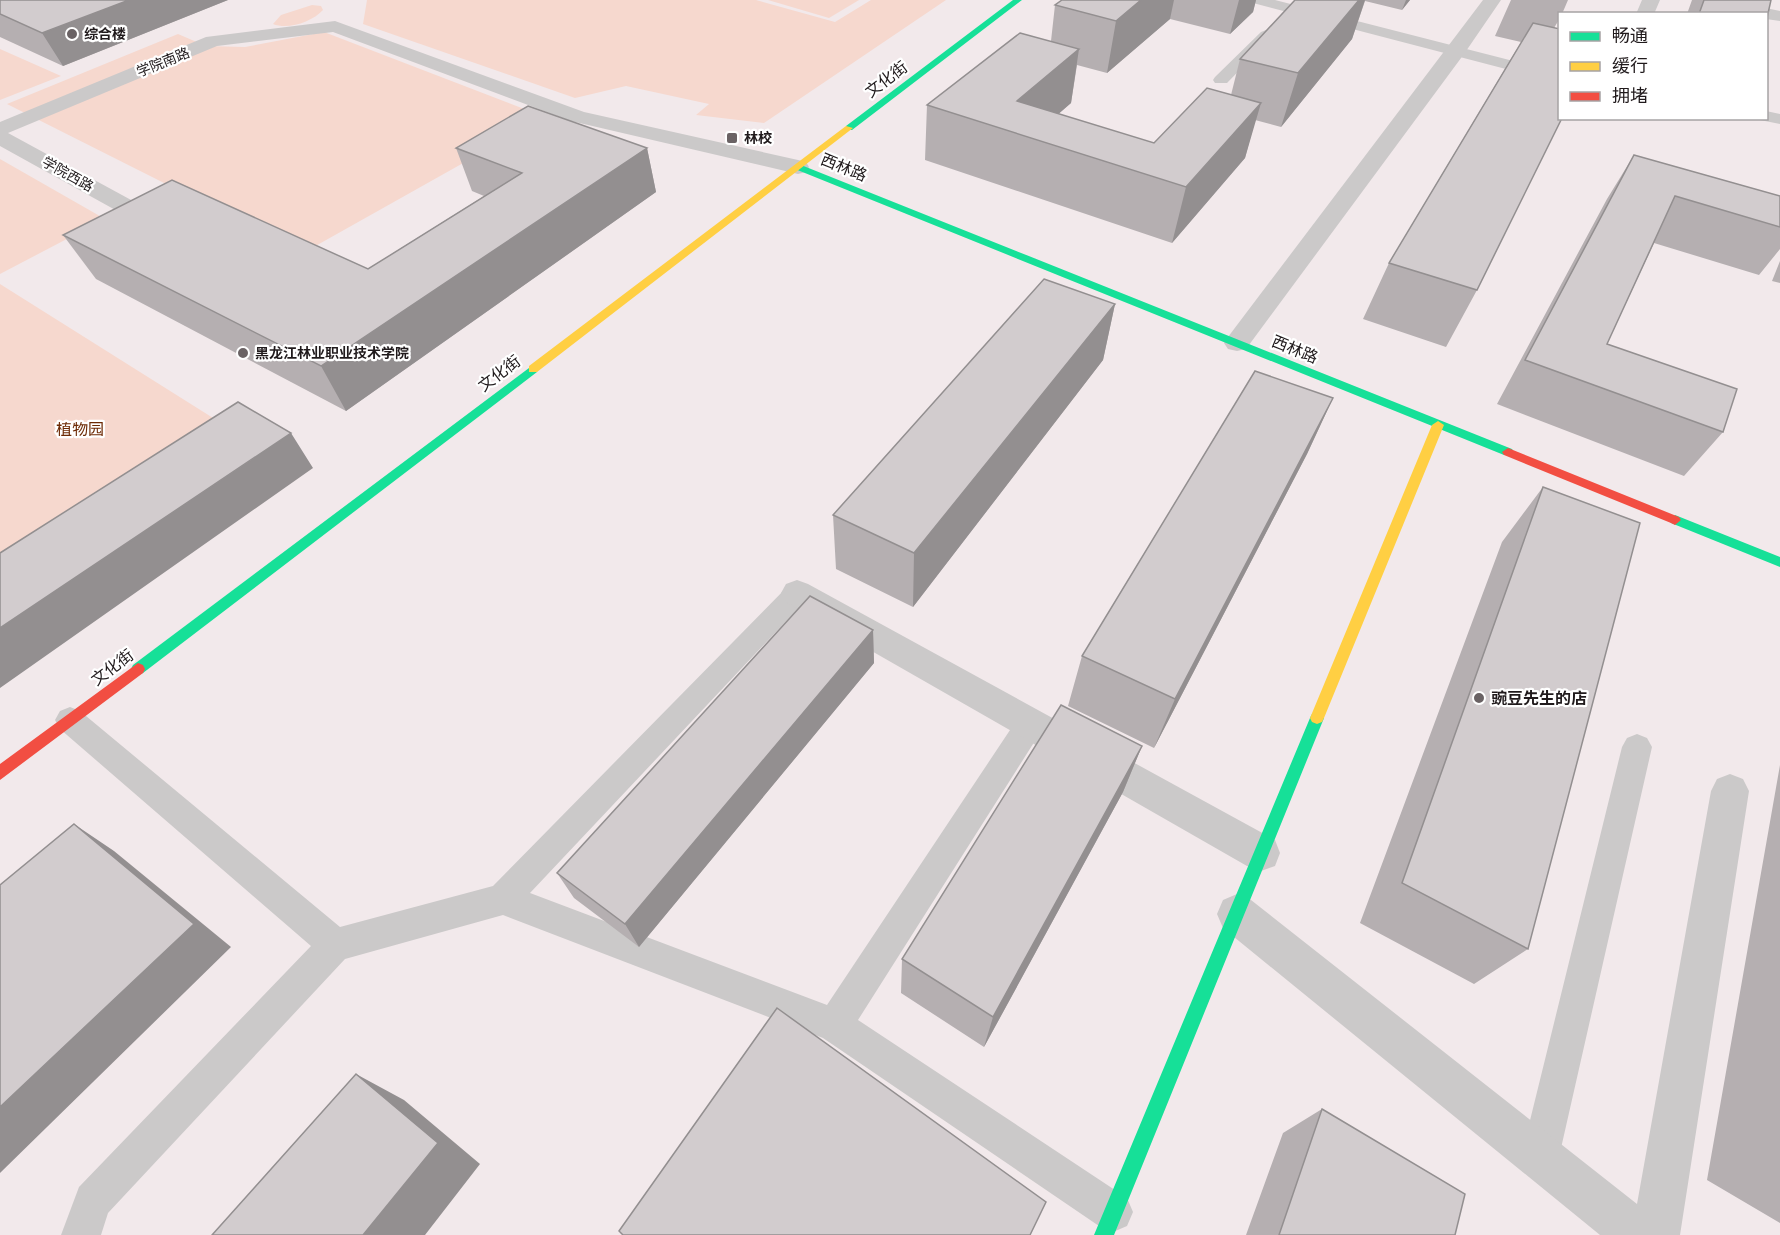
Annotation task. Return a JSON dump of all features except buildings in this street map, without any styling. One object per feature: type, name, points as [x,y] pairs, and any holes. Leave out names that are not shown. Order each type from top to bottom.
[{"type":"street","name":"文化街","points":[[0,773],[1018,0]]},
{"type":"street","points":[[1237,343],[1492,0]]},
{"type":"street","points":[[1702,0],[1760,12]]},
{"type":"street","name":"学院南路","points":[[0,129],[213,41],[338,17],[578,117],[798,167]]},
{"type":"street","name":"学院西路","points":[[0,137],[136,212]]},
{"type":"street","name":"西林路","points":[[798,167],[1780,562]]},
{"type":"street","points":[[1109,1224],[1438,424]]},
{"type":"street","points":[[797,593],[1261,853]]},
{"type":"street","points":[[1656,1235],[1730,791]]},
{"type":"street","points":[[1237,914],[1638,1235]]},
{"type":"lane","points":[[1258,0],[1558,77]]},
{"type":"lane","points":[[1221,80],[1292,9]]},
{"type":"lane","points":[[81,1235],[93,1201],[335,945],[503,899],[797,593]]},
{"type":"lane","points":[[70,720],[335,945]]},
{"type":"lane","points":[[834,1025],[1030,724]]},
{"type":"lane","points":[[1540,1156],[1637,747]]},
{"type":"lane","points":[[503,899],[834,1025],[1109,1224]]},
{"type":"green space","points":[[367,0],[756,0],[835,22],[871,0],[946,0],[764,123],[696,115],[709,104],[626,86],[575,98],[363,24]]},
{"type":"green space","points":[[768,0],[859,0],[829,18]]},
{"type":"green space","points":[[312,5],[321,6],[323,10],[306,21],[293,25],[273,24],[281,15]]},
{"type":"green space","points":[[324,32],[545,117],[303,253],[7,104],[178,34],[206,46],[245,47]]},
{"type":"green space","points":[[0,49],[61,76],[0,100]]},
{"type":"green space","points":[[0,159],[105,219],[0,274]]},
{"type":"green space","name":"植物园","points":[[0,284],[229,428],[0,577]]},
{"type":"traffic: fast","points":[[849,128],[1018,0]]},
{"type":"traffic: fast","points":[[798,167],[1508,452]]},
{"type":"traffic: fast","points":[[138,669],[533,369]]},
{"type":"traffic: fast","points":[[1675,520],[1780,562]]},
{"type":"traffic: fast","points":[[1104,1235],[1317,718]]},
{"type":"traffic: slow","points":[[533,369],[849,128]]},
{"type":"traffic: slow","points":[[1317,718],[1438,425]]},
{"type":"traffic: jam","points":[[1508,452],[1675,520]]},
{"type":"traffic: jam","points":[[0,773],[138,669]]},
{"type":"place","name":"综合楼","points":[[72,34]]},
{"type":"place","name":"林校","points":[[732,138]]},
{"type":"place","name":"黑龙江林业职业技术学院","points":[[243,353]]},
{"type":"place","name":"豌豆先生的店","points":[[1479,698]]}]
